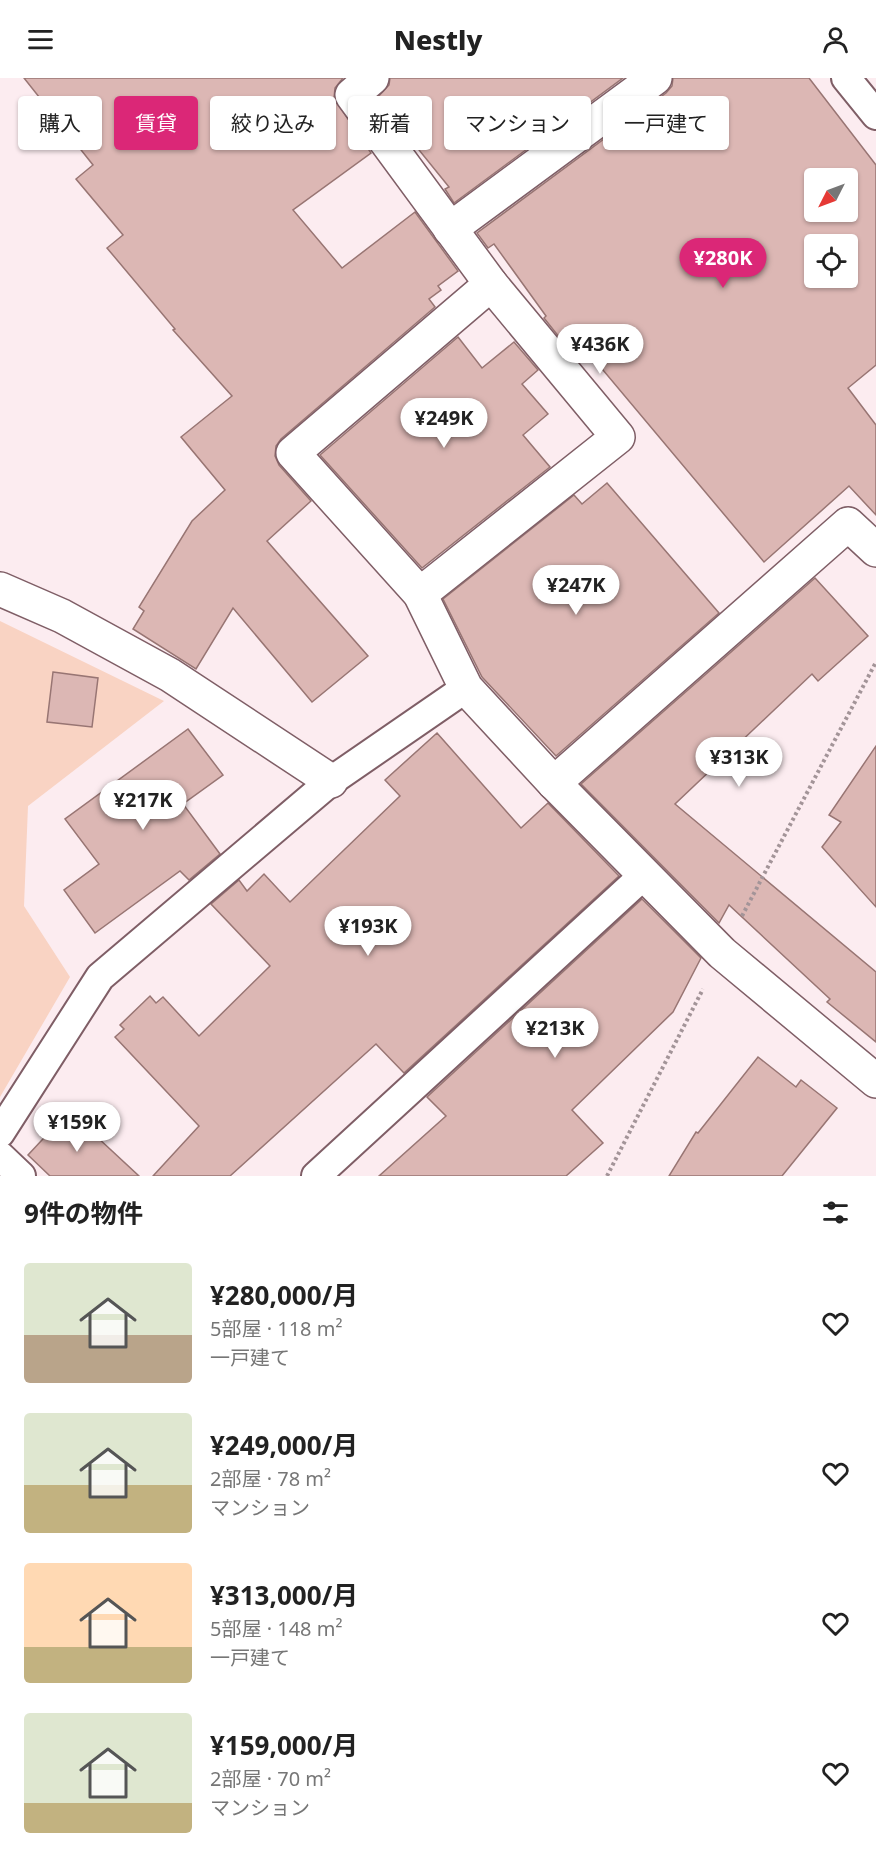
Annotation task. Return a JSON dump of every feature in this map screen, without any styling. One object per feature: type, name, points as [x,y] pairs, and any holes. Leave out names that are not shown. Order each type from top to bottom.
[{"type":"street","points":[[372,78],[352,95],[491,284],[618,437],[420,594]]},
{"type":"street","points":[[450,229],[654,78]]},
{"type":"street","points":[[491,284],[292,453],[420,594],[466,688],[554,783],[722,953],[876,1081]]},
{"type":"street","points":[[554,783],[848,524],[876,550]]},
{"type":"street","points":[[0,589],[62,616],[170,675],[331,781]]},
{"type":"lane","points":[[846,78],[876,115]]},
{"type":"lane","points":[[0,1133],[100,977],[331,781],[466,688]]},
{"type":"lane","points":[[316,1176],[644,875]]},
{"type":"lane","points":[[0,1156],[21,1176]]},
{"type":"shaded area","points":[[0,621],[164,701],[28,806],[24,906],[70,977],[0,1097]]},
{"type":"building","points":[[24,78],[343,78],[335,88],[334,96],[210,96],[210,150],[336,150],[336,101],[348,119],[348,150],[369,150],[371,153],[293,210],[342,268],[415,212],[458,271],[438,286],[441,290],[429,299],[435,307],[281,439],[276,446],[275,456],[279,465],[311,501],[267,541],[368,656],[312,702],[233,608],[196,669],[133,629],[144,611],[139,607],[192,521],[225,490],[181,437],[232,396],[173,330],[175,329],[107,248],[123,235],[76,179],[93,165],[81,150],[102,150],[102,96],[38,96]]},
{"type":"building","points":[[390,78],[623,78],[591,102],[591,96],[444,96],[444,150],[526,150],[454,203],[445,189],[449,187],[419,150],[432,150],[432,96],[379,96],[389,85]]},
{"type":"building","points":[[673,78],[809,78],[876,165],[876,365],[848,388],[876,425],[876,515],[849,486],[764,562],[577,339],[567,347],[544,318],[546,316],[494,244],[488,248],[477,233],[603,140],[603,150],[729,150],[729,96],[662,96],[672,86]]},
{"type":"building","points":[[458,337],[482,368],[514,342],[538,370],[522,384],[548,414],[523,435],[550,467],[422,568],[320,455]]},
{"type":"building","points":[[607,483],[719,613],[556,756],[482,677],[443,599],[574,495],[582,504]]},
{"type":"building","points":[[815,578],[868,636],[818,681],[812,674],[675,804],[876,972],[876,1042],[827,1002],[830,999],[729,905],[719,923],[581,784]]},
{"type":"building","points":[[53,672],[98,678],[92,727],[47,722]]},
{"type":"building","points":[[188,729],[223,775],[183,804],[220,854],[189,880],[180,871],[95,933],[64,890],[99,864],[65,819]]},
{"type":"building","points":[[437,733],[521,828],[548,803],[619,876],[404,1073],[376,1044],[230,1176],[153,1176],[199,1126],[115,1037],[124,1029],[120,1025],[150,996],[156,1003],[163,997],[199,1036],[270,966],[211,904],[239,880],[247,891],[264,874],[290,902],[400,796],[385,780]]},
{"type":"building","points":[[876,746],[876,907],[822,847],[841,822],[829,815]]},
{"type":"building","points":[[642,899],[701,958],[673,1012],[572,1110],[603,1143],[566,1176],[379,1176],[446,1116],[427,1097]]},
{"type":"building","points":[[758,1057],[796,1087],[801,1080],[837,1108],[782,1176],[669,1176],[696,1132],[698,1133]]},
{"type":"building","points":[[69,1111],[139,1176],[50,1176],[28,1155]]}]
